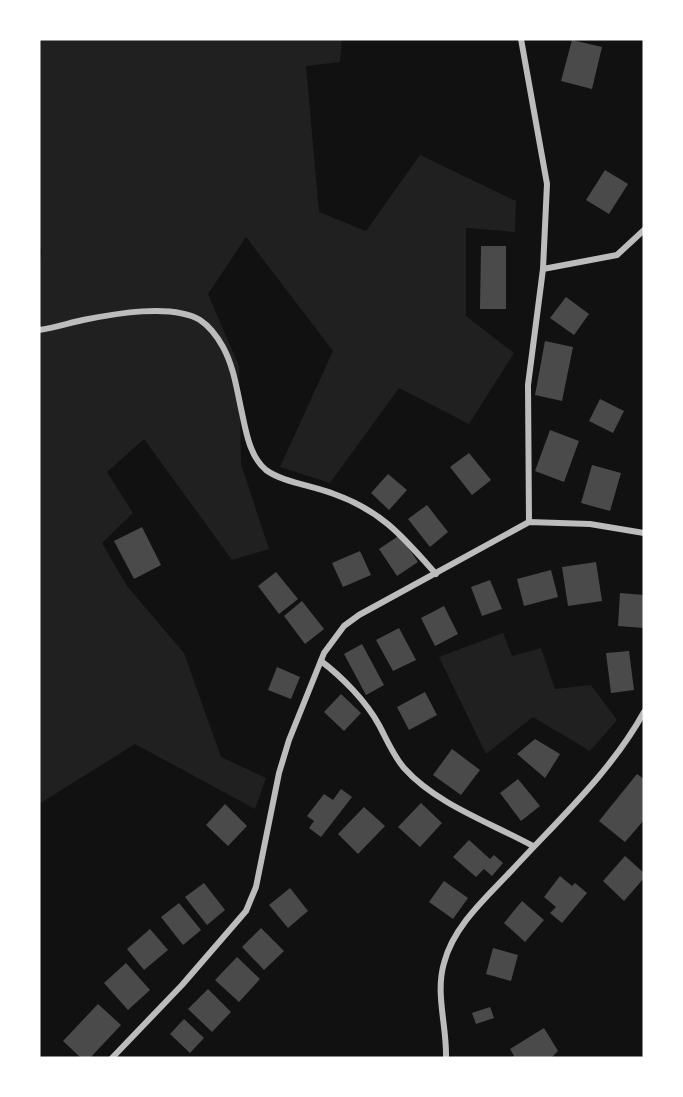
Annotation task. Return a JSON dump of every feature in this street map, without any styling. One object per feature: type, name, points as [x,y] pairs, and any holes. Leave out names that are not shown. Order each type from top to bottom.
[{"type":"street","points":[[521,39],[547,184],[543,270],[528,385],[529,522]]},
{"type":"street","points":[[543,270],[603,260],[617,255],[644,230]]},
{"type":"street","points":[[39,330],[149,311],[178,314],[199,320],[216,336],[224,349],[234,374],[247,436],[254,454],[264,469],[279,477],[338,495],[387,521],[436,574]]},
{"type":"street","points":[[112,1058],[182,985],[246,911],[256,887],[279,772],[321,661],[344,626],[359,615],[529,522],[590,524],[644,533]]},
{"type":"street","points":[[321,661],[371,712],[397,758],[413,777],[460,810],[489,822],[533,846]]},
{"type":"street","points":[[446,1058],[447,1035],[440,989],[443,965],[450,945],[462,926],[533,846],[601,775],[628,742],[644,712]]},
{"type":"shaded area","points":[[39,39],[342,39],[340,62],[306,66],[319,212],[366,231],[420,155],[516,201],[515,232],[466,228],[466,316],[514,353],[469,424],[399,388],[330,483],[280,467],[333,351],[246,237],[208,294],[239,366],[241,464],[269,549],[232,560],[144,439],[107,472],[133,513],[102,543],[127,586],[184,653],[221,757],[266,778],[255,809],[135,744],[39,804],[39,269],[42,250],[39,243]]},
{"type":"shaded area","points":[[503,633],[512,656],[541,648],[555,689],[591,685],[617,720],[590,751],[533,717],[486,754],[439,657]]},
{"type":"building","points":[[572,40],[602,47],[592,89],[561,81]]},
{"type":"building","points":[[605,170],[628,184],[609,214],[586,200]]},
{"type":"building","points":[[481,246],[506,246],[506,309],[480,309]]},
{"type":"building","points":[[566,297],[589,314],[574,335],[550,318]]},
{"type":"building","points":[[545,341],[573,347],[562,401],[535,395]]},
{"type":"building","points":[[600,399],[624,411],[613,433],[589,421]]},
{"type":"building","points":[[550,430],[579,441],[564,482],[535,471]]},
{"type":"building","points":[[469,453],[491,480],[472,495],[450,467]]},
{"type":"building","points":[[592,465],[621,473],[610,511],[581,503]]},
{"type":"building","points":[[388,474],[407,490],[389,510],[371,493]]},
{"type":"building","points":[[427,505],[448,532],[430,547],[408,519]]},
{"type":"building","points":[[142,527],[161,565],[134,579],[114,541]]},
{"type":"building","points":[[400,535],[418,562],[397,576],[379,549]]},
{"type":"building","points":[[360,551],[371,575],[343,587],[332,563]]},
{"type":"building","points":[[596,562],[602,601],[568,606],[562,567]]},
{"type":"building","points":[[551,570],[558,597],[524,606],[517,579]]},
{"type":"building","points":[[276,572],[298,599],[279,614],[258,586]]},
{"type":"building","points":[[490,580],[502,609],[482,616],[471,587]]},
{"type":"building","points":[[620,593],[644,595],[644,628],[618,626]]},
{"type":"building","points":[[302,601],[324,629],[305,644],[284,616]]},
{"type":"building","points":[[444,606],[458,634],[435,646],[421,618]]},
{"type":"building","points":[[399,628],[416,660],[393,671],[376,640]]},
{"type":"building","points":[[362,644],[384,685],[366,695],[344,654]]},
{"type":"building","points":[[629,651],[634,690],[611,693],[606,653]]},
{"type":"building","points":[[277,667],[300,677],[291,699],[268,690]]},
{"type":"building","points":[[425,692],[437,715],[409,730],[397,707]]},
{"type":"building","points":[[341,694],[361,713],[344,731],[324,712]]},
{"type":"building","points":[[535,739],[560,754],[545,778],[517,754]]},
{"type":"building","points":[[452,749],[480,770],[461,795],[433,775]]},
{"type":"building","points":[[637,774],[644,779],[644,820],[625,842],[599,821]]},
{"type":"building","points":[[518,779],[540,806],[521,821],[500,793]]},
{"type":"building","points":[[341,789],[352,797],[321,837],[309,828],[314,821],[307,816],[324,794],[333,800]]},
{"type":"building","points":[[421,803],[442,823],[420,847],[398,827]]},
{"type":"building","points":[[225,804],[247,826],[228,846],[206,825]]},
{"type":"building","points":[[364,807],[385,826],[358,854],[338,834]]},
{"type":"building","points":[[469,840],[490,859],[494,855],[503,863],[492,876],[484,869],[476,877],[453,857]]},
{"type":"building","points":[[625,856],[644,873],[644,878],[624,901],[603,881]]},
{"type":"building","points":[[560,876],[572,886],[575,883],[587,893],[562,923],[550,913],[556,907],[544,897]]},
{"type":"building","points":[[444,881],[468,898],[453,919],[429,902]]},
{"type":"building","points":[[204,883],[225,910],[207,925],[185,897]]},
{"type":"building","points":[[290,888],[308,911],[288,928],[269,905]]},
{"type":"building","points":[[522,901],[544,920],[525,942],[504,923]]},
{"type":"building","points":[[179,903],[201,930],[183,945],[161,917]]},
{"type":"building","points":[[261,928],[284,951],[264,970],[242,947]]},
{"type":"building","points":[[150,929],[168,950],[144,970],[127,949]]},
{"type":"building","points":[[493,948],[518,955],[511,981],[486,974]]},
{"type":"building","points":[[237,957],[260,979],[239,1002],[215,980]]},
{"type":"building","points":[[126,963],[150,990],[128,1010],[104,983]]},
{"type":"building","points":[[208,989],[231,1012],[212,1032],[188,1009]]},
{"type":"building","points":[[98,1004],[121,1025],[90,1058],[81,1058],[63,1041]]},
{"type":"building","points":[[490,1007],[494,1018],[476,1024],[472,1013]]},
{"type":"building","points":[[184,1019],[204,1038],[190,1053],[170,1034]]},
{"type":"building","points":[[544,1028],[558,1051],[551,1058],[511,1058],[514,1056],[510,1049]]}]
